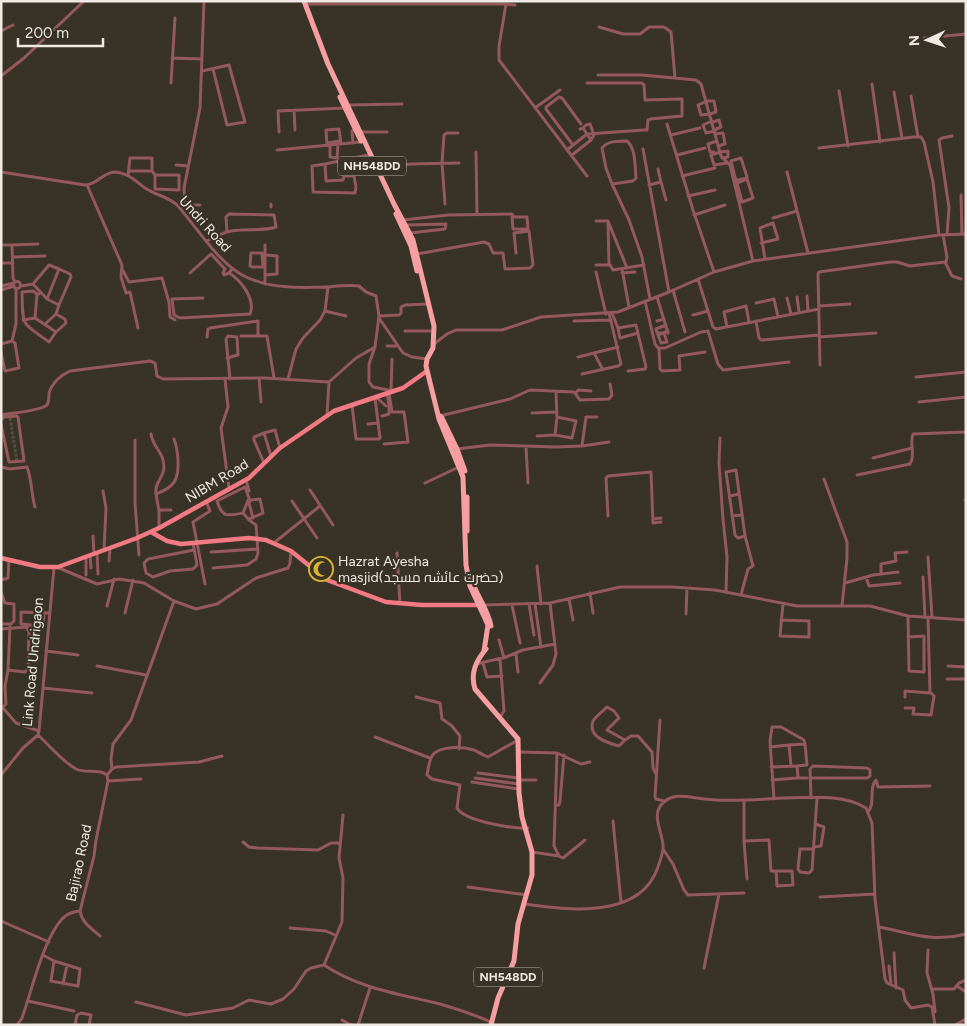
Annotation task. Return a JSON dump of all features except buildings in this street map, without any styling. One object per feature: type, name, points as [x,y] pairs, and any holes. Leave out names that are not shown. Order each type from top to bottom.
[{"type":"highway","name":"NH548DD","points":[[303,2],[347,106],[410,233],[417,254],[427,304]]},
{"type":"highway","name":"NH548DD","points":[[347,106],[355,129],[411,246],[434,326],[434,344],[427,359],[428,371],[440,416],[439,419],[462,466]]},
{"type":"highway","name":"NH548DD","points":[[440,416],[458,450],[462,466],[464,523],[470,586],[488,625],[484,651],[475,664]]},
{"type":"highway","points":[[475,664],[473,676],[475,689],[516,737]]},
{"type":"highway","name":"NH548DD","points":[[491,1023],[498,998],[514,962],[518,924],[534,866],[534,852],[527,828],[519,784],[519,752],[516,737]]},
{"type":"highway","name":"NH548DD","points":[[525,904],[534,866]]},
{"type":"main road","name":"NIBM Road","points":[[1,558],[40,567],[56,568],[151,532],[246,479],[280,448],[327,415],[352,404],[408,386],[428,371]]},
{"type":"main road","points":[[151,532],[175,543],[258,538],[274,542],[291,551],[322,577],[386,602],[400,604],[480,605]]},
{"type":"street","points":[[1,76],[24,58],[84,1]]},
{"type":"street","points":[[185,206],[184,188],[198,118],[202,71],[204,1]]},
{"type":"street","points":[[303,2],[460,2],[515,5]]},
{"type":"street","points":[[506,4],[499,46],[499,60],[587,176]]},
{"type":"street","points":[[170,83],[175,18]]},
{"type":"street","points":[[1,31],[12,25]]},
{"type":"street","points":[[599,27],[622,34],[640,34],[649,27],[664,27],[671,32],[675,78]]},
{"type":"street","points":[[924,38],[966,34]]},
{"type":"street","points":[[172,58],[202,59]]},
{"type":"street","points":[[202,71],[229,65],[246,122],[227,125],[213,69]]},
{"type":"street","points":[[598,75],[642,75],[699,82],[703,87],[722,158],[730,165],[735,181]]},
{"type":"street","points":[[568,150],[587,134],[647,130],[648,120],[650,119],[681,117],[681,99],[645,100],[644,85],[642,83],[587,83]]},
{"type":"street","points":[[872,84],[880,142]]},
{"type":"street","points":[[535,108],[560,90]]},
{"type":"street","points":[[840,91],[848,146]]},
{"type":"street","points":[[894,92],[902,138]]},
{"type":"street","points":[[911,96],[918,137],[924,142],[929,162],[947,257],[946,262],[952,276],[961,279]]},
{"type":"street","points":[[573,145],[546,109],[559,97],[562,98],[591,140]]},
{"type":"street","points":[[707,101],[714,101],[716,112],[710,114],[701,115],[698,105],[707,101]]},
{"type":"street","points":[[279,132],[278,111],[402,104]]},
{"type":"street","points":[[294,110],[295,130]]},
{"type":"street","points":[[715,132],[721,127],[719,120],[703,125],[706,133],[722,133],[725,144],[708,145],[711,153],[728,151],[728,157],[722,158]]},
{"type":"street","points":[[572,155],[591,140],[594,134],[590,124],[581,127]]},
{"type":"street","points":[[668,124],[688,196],[714,272]]},
{"type":"street","points":[[671,135],[700,128]]},
{"type":"street","points":[[339,129],[339,144],[337,158],[330,157],[326,130],[339,129]]},
{"type":"street","points":[[353,142],[351,134],[355,129]]},
{"type":"street","points":[[361,132],[387,132]]},
{"type":"street","points":[[445,204],[442,163],[444,135],[447,133],[458,133]]},
{"type":"street","points":[[943,235],[949,208],[939,140],[952,136]]},
{"type":"street","points":[[819,148],[918,137]]},
{"type":"street","points":[[612,184],[633,181],[636,178],[633,152],[627,141],[612,142],[605,144],[602,148],[606,168],[612,184],[629,220],[644,265],[650,299]]},
{"type":"street","points":[[277,150],[361,142]]},
{"type":"street","points":[[329,145],[339,144]]},
{"type":"street","points":[[676,155],[705,148]]},
{"type":"street","points":[[643,149],[671,291],[685,332]]},
{"type":"street","points":[[476,152],[477,214]]},
{"type":"street","points":[[720,152],[711,155],[714,165],[727,162]]},
{"type":"street","points":[[326,164],[326,181],[343,180],[344,176],[354,176],[355,192],[313,192],[312,166],[368,155]]},
{"type":"street","points":[[129,173],[130,158],[152,158],[155,189],[179,190],[179,176],[155,175]]},
{"type":"street","points":[[735,181],[747,177],[742,158],[731,161],[735,181],[753,261]]},
{"type":"street","points":[[377,168],[459,162]]},
{"type":"street","points":[[176,165],[188,166]]},
{"type":"street","points":[[682,176],[715,168]]},
{"type":"street","points":[[658,169],[666,200]]},
{"type":"street","points":[[1,172],[88,185],[113,172],[152,171]]},
{"type":"street","points":[[787,172],[808,253]]},
{"type":"street","name":"Undri Road","points":[[129,173],[144,187],[179,207],[188,220],[228,265],[245,276],[265,284],[298,288],[360,287],[376,296],[378,317],[376,347],[369,364],[369,382],[373,386],[390,392]]},
{"type":"street","points":[[748,179],[753,199],[742,202],[738,193],[737,182],[748,179]]},
{"type":"street","points":[[649,185],[661,182]]},
{"type":"street","points":[[88,185],[129,282],[162,278],[169,302],[170,318],[175,320]]},
{"type":"street","points":[[168,190],[168,200]]},
{"type":"street","points":[[688,196],[715,190]]},
{"type":"street","points":[[434,344],[447,334],[462,329],[502,330],[542,317],[609,313],[657,297],[714,272],[753,261],[943,235],[964,234],[961,195]]},
{"type":"street","points":[[179,207],[200,205]]},
{"type":"street","points":[[694,215],[725,205]]},
{"type":"street","points":[[773,218],[798,211]]},
{"type":"street","points":[[207,241],[227,232],[276,227],[274,215],[229,214],[226,217],[227,232]]},
{"type":"street","points":[[404,222],[431,216],[512,214],[513,216],[527,217],[528,229],[513,229],[513,216]]},
{"type":"street","points":[[608,220],[628,268]]},
{"type":"street","points":[[596,221],[608,220]]},
{"type":"street","points":[[608,220],[609,264],[613,270],[635,272]]},
{"type":"street","points":[[404,222],[446,224],[445,229],[410,233]]},
{"type":"street","points":[[761,243],[778,239],[774,223],[760,228],[761,243],[765,259]]},
{"type":"street","points":[[417,254],[484,242],[489,244],[493,253],[503,253],[505,269],[530,268],[533,265],[529,232],[514,233],[516,253]]},
{"type":"street","points":[[1,245],[38,244]]},
{"type":"street","points":[[12,245],[16,324],[12,341]]},
{"type":"street","points":[[264,267],[265,246]]},
{"type":"street","points":[[264,267],[250,266],[251,252],[262,254],[264,267],[265,275],[265,284]]},
{"type":"street","points":[[190,273],[211,254],[225,270]]},
{"type":"street","points":[[265,275],[277,274],[277,256],[266,255]]},
{"type":"street","points":[[13,257],[45,256]]},
{"type":"street","points":[[820,365],[819,272],[890,262],[900,262],[908,266],[946,262]]},
{"type":"street","points":[[1,263],[13,263]]},
{"type":"street","points":[[596,265],[609,264]]},
{"type":"street","points":[[1,286],[33,284],[49,265],[70,274],[71,277],[56,314],[45,324]]},
{"type":"street","points":[[228,265],[223,273],[224,275],[227,275],[232,269]]},
{"type":"street","points":[[622,271],[644,265]]},
{"type":"street","points":[[47,299],[59,268]]},
{"type":"street","points":[[122,268],[121,277],[126,293],[130,292],[138,328]]},
{"type":"street","points":[[622,271],[629,307]]},
{"type":"street","points":[[582,374],[620,365],[621,362],[611,320],[596,272]]},
{"type":"street","points":[[203,298],[172,299],[174,315],[180,318],[250,314],[251,309],[245,287],[240,280],[229,273]]},
{"type":"street","points":[[698,279],[714,328],[778,317],[819,307],[850,304]]},
{"type":"street","points":[[1,290],[19,282],[20,286]]},
{"type":"street","points":[[33,284],[40,294],[35,318]]},
{"type":"street","points":[[288,379],[296,348],[320,320],[325,311],[328,287]]},
{"type":"street","points":[[56,314],[66,322],[49,342],[27,326],[23,320],[22,292],[40,294],[59,305]]},
{"type":"street","points":[[807,296],[808,311]]},
{"type":"street","points":[[657,297],[666,325],[667,332],[658,334],[656,330],[666,325]]},
{"type":"street","points":[[797,297],[800,312]]},
{"type":"street","points":[[787,298],[791,314]]},
{"type":"street","points":[[756,303],[774,299],[778,317]]},
{"type":"street","points":[[645,301],[655,344],[660,348],[665,348],[701,332],[708,331],[718,364],[723,370],[789,362]]},
{"type":"street","points":[[378,317],[399,315],[403,306],[427,304]]},
{"type":"street","points":[[727,327],[724,312],[746,306],[750,322]]},
{"type":"street","points":[[325,311],[346,316]]},
{"type":"street","points":[[693,315],[708,311]]},
{"type":"street","points":[[609,313],[618,328],[620,338],[638,333]]},
{"type":"street","name":"Undri Road","points":[[378,317],[403,353],[408,356],[427,359]]},
{"type":"street","points":[[23,320],[35,318],[56,332]]},
{"type":"street","points":[[657,322],[664,319]]},
{"type":"street","points":[[574,321],[611,320]]},
{"type":"street","points":[[207,337],[208,329],[210,328],[258,321],[258,336]]},
{"type":"street","points":[[756,321],[760,340],[876,333]]},
{"type":"street","points":[[618,328],[636,325],[646,367],[645,369],[628,371]]},
{"type":"street","points":[[405,331],[433,334]]},
{"type":"street","points":[[241,336],[267,336],[274,378]]},
{"type":"street","points":[[227,358],[238,355],[237,337],[226,337],[227,358],[230,379]]},
{"type":"street","points":[[1,344],[12,341]]},
{"type":"street","points":[[1,352],[5,371],[19,368],[15,343],[12,341]]},
{"type":"street","points":[[387,346],[398,346]]},
{"type":"street","points":[[327,415],[329,382],[353,360],[376,347]]},
{"type":"street","points":[[578,356],[618,347]]},
{"type":"street","points":[[660,348],[660,369],[662,371],[680,370],[679,356],[705,352]]},
{"type":"street","points":[[594,353],[602,368]]},
{"type":"street","points":[[382,416],[389,414],[392,359]]},
{"type":"street","points":[[1,415],[38,410],[46,405],[54,384],[62,376],[70,372],[153,361],[158,376],[161,379],[274,378],[329,382]]},
{"type":"street","points":[[916,377],[966,372]]},
{"type":"street","points":[[259,378],[261,402]]},
{"type":"street","points":[[225,379],[228,407],[221,428],[229,488]]},
{"type":"street","points":[[576,393],[580,400],[609,399],[612,396],[610,384]]},
{"type":"street","points":[[440,416],[510,399],[530,390],[576,393],[578,390],[591,390]]},
{"type":"street","points":[[555,435],[557,417],[556,392]]},
{"type":"street","points":[[375,398],[388,405],[392,412],[404,412],[408,442],[384,444]]},
{"type":"street","points":[[352,404],[356,439],[380,439],[375,398]]},
{"type":"street","points":[[918,402],[966,398]]},
{"type":"street","points":[[532,413],[557,412]]},
{"type":"street","points":[[1,462],[10,462],[23,462],[25,458],[18,417],[16,416],[4,418],[1,422],[3,444],[10,462],[12,469]]},
{"type":"street","points":[[538,436],[555,435],[572,438],[576,424],[574,420],[557,417]]},
{"type":"street","points":[[582,446],[586,418],[597,417]]},
{"type":"street","points":[[368,424],[378,423]]},
{"type":"street","points":[[264,463],[253,439],[254,437],[275,430],[280,448]]},
{"type":"street","points":[[856,475],[907,466],[912,461],[911,437],[915,433],[966,432]]},
{"type":"street","points":[[264,433],[271,456]]},
{"type":"street","points":[[152,434],[154,444],[162,454],[164,467],[164,472],[155,486],[160,528]]},
{"type":"street","points":[[720,438],[719,463],[727,558],[726,592]]},
{"type":"street","points":[[156,494],[169,487],[178,477],[177,450],[174,439]]},
{"type":"street","points":[[135,440],[139,555]]},
{"type":"street","points":[[458,450],[490,445],[526,447],[582,446],[609,442]]},
{"type":"street","points":[[526,447],[528,483]]},
{"type":"street","points":[[873,458],[912,448]]},
{"type":"street","points":[[425,483],[462,466]]},
{"type":"street","points":[[1,467],[12,469],[28,468],[35,507]]},
{"type":"street","points":[[741,595],[748,569],[753,566],[745,536],[736,470],[726,472],[735,535],[739,538],[745,536]]},
{"type":"street","points":[[608,516],[606,478],[608,476],[651,472],[653,523],[661,520]]},
{"type":"street","points":[[246,479],[249,491]]},
{"type":"street","points":[[824,480],[846,539],[848,551],[842,606]]},
{"type":"street","points":[[244,487],[249,498],[244,512],[231,516],[222,513],[217,501],[244,487]]},
{"type":"street","points":[[310,490],[333,525]]},
{"type":"street","points":[[103,491],[106,508],[104,551]]},
{"type":"street","points":[[730,496],[739,494]]},
{"type":"street","points":[[258,498],[260,499],[262,513],[251,519],[249,503],[251,500],[258,498]]},
{"type":"street","points":[[205,584],[195,543],[193,522],[210,512],[206,501]]},
{"type":"street","points":[[292,501],[317,538]]},
{"type":"street","points":[[274,542],[320,506]]},
{"type":"street","points":[[159,510],[171,510]]},
{"type":"street","points":[[213,568],[251,564],[256,559],[258,538],[256,525],[244,512]]},
{"type":"street","points":[[732,516],[742,515]]},
{"type":"street","points":[[91,568],[94,536]]},
{"type":"street","points":[[194,550],[148,559],[144,563],[146,573],[153,577],[170,571],[193,569],[197,566],[194,550],[195,543]]},
{"type":"street","points":[[109,561],[110,548]]},
{"type":"street","points":[[211,552],[258,549]]},
{"type":"street","points":[[56,568],[96,584],[114,579],[133,580],[151,586],[174,601],[196,609],[217,604],[256,578],[288,568],[291,551]]},
{"type":"street","points":[[881,574],[881,564],[896,561],[896,553],[907,552]]},
{"type":"street","points":[[397,553],[400,604]]},
{"type":"street","points":[[92,554],[98,574]]},
{"type":"street","points":[[86,575],[92,554]]},
{"type":"street","points":[[928,557],[930,693]]},
{"type":"street","points":[[1,580],[8,578],[9,560]]},
{"type":"street","points":[[537,566],[542,604]]},
{"type":"street","name":"Link Road Undrigaon","points":[[1,775],[23,748],[39,735],[49,613],[56,568]]},
{"type":"street","points":[[845,582],[898,572]]},
{"type":"street","points":[[866,577],[869,586],[900,583]]},
{"type":"street","points":[[923,577],[928,617]]},
{"type":"street","points":[[107,606],[114,579]]},
{"type":"street","points":[[125,614],[133,580]]},
{"type":"street","points":[[480,605],[550,603],[620,587],[687,588],[726,592],[784,604],[874,607],[908,616],[966,620]]},
{"type":"street","points":[[686,614],[687,588]]},
{"type":"street","points":[[1,592],[5,602],[14,604],[14,621],[11,624],[1,624]]},
{"type":"street","points":[[590,593],[593,614]]},
{"type":"street","points":[[569,599],[573,620]]},
{"type":"street","points":[[112,769],[113,744],[131,720],[174,601]]},
{"type":"street","points":[[540,683],[554,662],[555,644],[550,603]]},
{"type":"street","points":[[529,604],[534,635]]},
{"type":"street","points":[[535,604],[541,648]]},
{"type":"street","points":[[781,620],[809,621],[809,637],[780,636],[781,620],[784,604]]},
{"type":"street","points":[[512,605],[520,644]]},
{"type":"street","points":[[44,613],[43,626],[21,624],[21,612],[49,613]]},
{"type":"street","points":[[908,616],[908,637],[909,671],[924,672],[924,636],[908,637]]},
{"type":"street","points":[[10,627],[8,670],[6,675],[6,704],[2,708],[16,723],[39,735],[74,768],[86,772],[102,772],[107,775],[116,767],[199,762],[222,756]]},
{"type":"street","points":[[1,629],[27,627],[28,630],[28,668],[25,672],[8,670]]},
{"type":"street","points":[[500,640],[504,711],[500,717]]},
{"type":"street","points":[[475,664],[502,659],[523,650],[555,644]]},
{"type":"street","points":[[46,651],[78,655]]},
{"type":"street","points":[[516,653],[518,672]]},
{"type":"street","points":[[484,663],[487,677],[502,676]]},
{"type":"street","points":[[97,666],[146,676]]},
{"type":"street","points":[[948,666],[966,667]]},
{"type":"street","points":[[1,675],[6,675]]},
{"type":"street","points":[[948,679],[966,679]]},
{"type":"street","points":[[43,688],[92,693]]},
{"type":"street","points":[[904,708],[914,708],[913,714],[932,715],[934,696],[930,693],[905,691],[905,697]]},
{"type":"street","points":[[416,697],[440,703],[442,719],[451,725],[460,736],[458,749]]},
{"type":"street","points":[[625,740],[607,730],[619,718],[607,706],[592,724],[595,734],[608,744],[619,746],[631,736],[638,736],[652,752],[653,768],[656,774]]},
{"type":"street","points":[[660,720],[655,798],[664,801],[683,796],[712,800],[817,798],[846,800],[866,808],[872,823],[874,894],[885,979],[891,986],[904,992],[905,1000],[911,1008],[935,1005]]},
{"type":"street","points":[[771,767],[807,765],[804,740],[781,727],[772,728],[770,747],[771,767],[774,799]]},
{"type":"street","points":[[375,737],[430,758]]},
{"type":"street","points":[[516,737],[488,757],[474,751],[443,749],[436,752],[430,758],[427,775],[432,779],[460,785],[456,808],[461,813],[489,823],[527,828]]},
{"type":"street","points":[[770,747],[805,744]]},
{"type":"street","points":[[790,745],[791,766]]},
{"type":"street","points":[[519,752],[558,754],[581,764],[590,762]]},
{"type":"street","points":[[558,754],[554,846],[559,856]]},
{"type":"street","points":[[555,805],[559,805],[560,801],[564,755]]},
{"type":"street","points":[[796,778],[798,777],[797,766]]},
{"type":"street","points":[[772,780],[796,778],[809,778],[867,778],[870,776],[870,770],[867,768],[814,766],[810,768],[809,778],[811,798]]},
{"type":"street","points":[[478,773],[519,784]]},
{"type":"street","name":"Bajirao Road","points":[[17,1025],[22,1018],[49,942],[63,918],[68,914],[80,911],[94,856],[108,781],[107,775]]},
{"type":"street","points":[[474,778],[519,784]]},
{"type":"street","points":[[108,781],[142,779]]},
{"type":"street","points":[[472,782],[519,784],[536,780]]},
{"type":"street","points":[[868,812],[872,807],[873,785],[876,780],[878,787],[930,786]]},
{"type":"street","points":[[816,824],[824,827],[821,846],[813,848],[800,849],[798,869],[800,872],[811,872],[813,848],[816,824],[817,798]]},
{"type":"street","points":[[744,800],[744,841],[747,879]]},
{"type":"street","points":[[664,801],[657,813],[663,849],[673,864],[686,893],[690,895],[744,893]]},
{"type":"street","points":[[324,965],[342,922],[343,878],[339,858],[343,815]]},
{"type":"street","points":[[613,821],[621,902]]},
{"type":"street","points":[[534,852],[563,858],[585,840]]},
{"type":"street","points":[[744,841],[769,840],[771,871],[776,871],[792,871],[794,885],[777,886],[776,871]]},
{"type":"street","points":[[243,842],[248,847],[257,848],[318,850],[334,842],[340,845]]},
{"type":"street","points":[[525,904],[577,910],[601,908],[635,898],[654,878],[663,849]]},
{"type":"street","points":[[468,888],[527,895]]},
{"type":"street","points":[[704,968],[719,894]]},
{"type":"street","points":[[820,897],[874,894]]},
{"type":"street","points":[[80,911],[81,918],[85,923],[100,936]]},
{"type":"street","points":[[1,921],[49,942]]},
{"type":"street","points":[[879,927],[932,938],[945,938],[966,934]]},
{"type":"street","points":[[290,928],[326,931],[335,935]]},
{"type":"street","points":[[928,950],[927,973],[935,1005],[935,1025]]},
{"type":"street","points":[[894,953],[896,988]]},
{"type":"street","points":[[43,955],[54,961],[81,970],[78,985],[50,980],[54,961]]},
{"type":"street","points":[[64,984],[67,964]]},
{"type":"street","points":[[136,1002],[186,1016],[233,1008],[249,1000],[271,1004],[283,999],[294,989],[306,971],[324,965],[346,978],[370,987],[442,1005],[491,1023]]},
{"type":"street","points":[[889,966],[891,986]]},
{"type":"street","points":[[932,989],[954,989],[966,980]]},
{"type":"street","points":[[958,986],[966,992]]},
{"type":"street","points":[[358,1025],[370,987]]},
{"type":"street","points":[[28,1000],[74,1011]]},
{"type":"street","points":[[930,1006],[933,1010],[935,1025]]},
{"type":"street","points":[[75,1025],[78,1015],[81,1013],[91,1015],[90,1025]]},
{"type":"street","points":[[342,1020],[351,1025]]},
{"type":"street","points":[[955,1025],[966,1020]]},
{"type":"tunnel","points":[[10,418],[17,461]]},
{"type":"place","name":"Hazrat Ayesha masjid(حضرت عائشہ مسجد)","points":[[321,569]]}]
